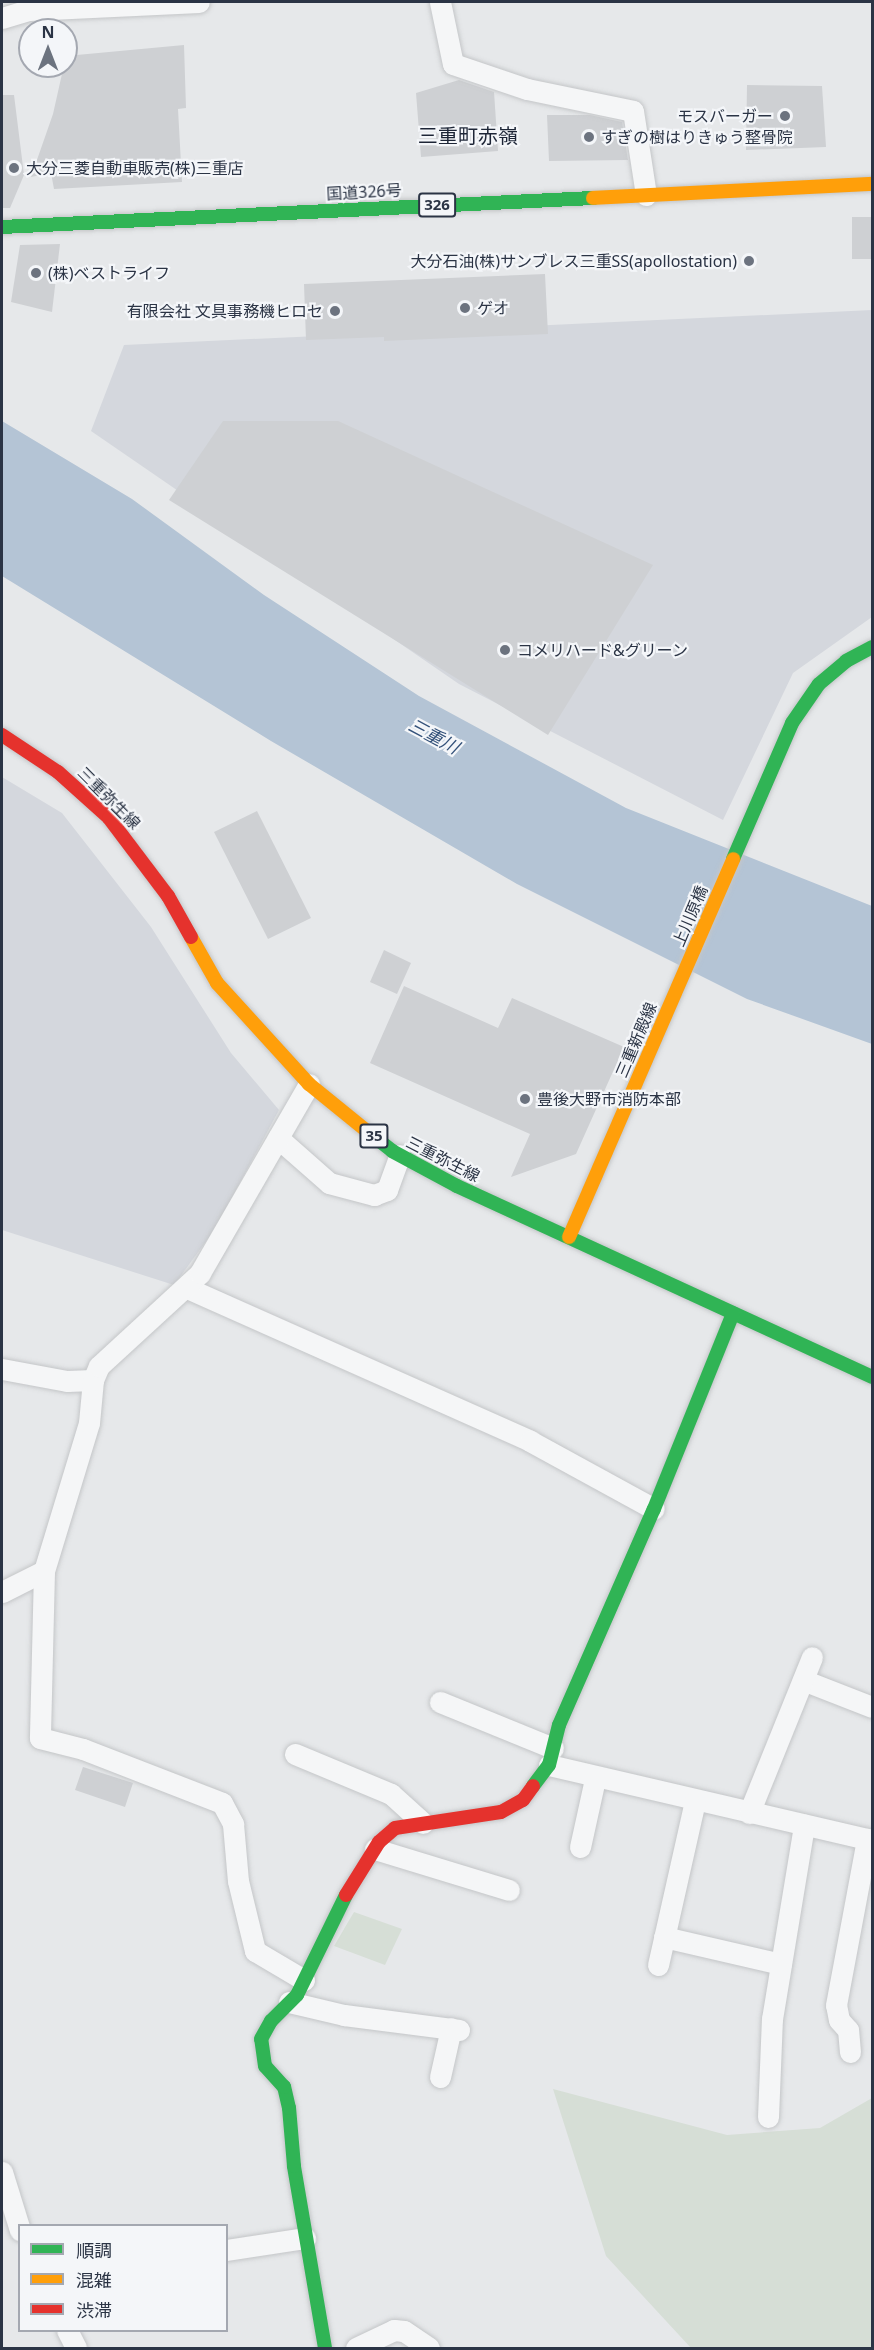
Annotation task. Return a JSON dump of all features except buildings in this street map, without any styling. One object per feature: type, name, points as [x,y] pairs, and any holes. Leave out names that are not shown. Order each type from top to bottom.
[{"type":"main road","name":"国道326号","points":[[2,227],[873,184]]},
{"type":"main road","name":"上川原橋","points":[[677,989],[802,707],[833,671],[873,647]]},
{"type":"main road","name":"三重弥生線","points":[[2,735],[58,772],[110,818],[168,896],[217,983],[309,1084],[400,1155],[569,1237],[873,1377]]},
{"type":"main road","name":"三重新殿線","points":[[569,1237],[677,989]]},
{"type":"main road","points":[[325,2349],[305,2238],[290,2108],[284,2087],[265,2066],[261,2039],[271,2021],[290,2002],[304,1980],[356,1876],[375,1848],[395,1828],[501,1812],[523,1800],[551,1757],[559,1725],[654,1509],[733,1312]]},
{"type":"street","points":[[2,18],[28,10],[198,2]]},
{"type":"street","points":[[440,2],[453,64],[527,89],[633,111],[646,195]]},
{"type":"street","points":[[304,1980],[255,1951],[238,1881],[233,1824],[222,1803],[82,1749],[40,1738],[44,1571],[89,1423],[93,1380],[99,1366],[187,1288],[309,1084]]},
{"type":"street","points":[[278,1138],[329,1183],[374,1195],[387,1190],[400,1155]]},
{"type":"street","points":[[187,1288],[530,1441],[654,1509]]},
{"type":"street","points":[[2,1369],[67,1381],[93,1380]]},
{"type":"street","points":[[2,1592],[44,1571]]},
{"type":"street","points":[[749,1813],[812,1657]]},
{"type":"street","points":[[803,1680],[873,1707]]},
{"type":"street","points":[[440,1701],[595,1779],[870,1840],[836,2005],[838,2020],[848,2030],[850,2052]]},
{"type":"street","points":[[295,1754],[392,1794],[423,1823]]},
{"type":"street","points":[[580,1846],[595,1779]]},
{"type":"street","points":[[657,1965],[695,1801]]},
{"type":"street","points":[[768,2117],[772,2019],[804,1825]]},
{"type":"street","points":[[375,1848],[509,1890]]},
{"type":"street","points":[[664,1937],[781,1964]]},
{"type":"street","points":[[290,2002],[344,2015],[455,2029],[440,2078]]},
{"type":"street","points":[[2,2172],[18,2224]]},
{"type":"street","points":[[228,2250],[305,2238]]},
{"type":"street","points":[[356,2349],[394,2330],[404,2331],[429,2349]]},
{"type":"street","points":[[68,2332],[76,2349]]},
{"type":"shaded area","points":[[872,310],[872,617],[793,673],[723,820],[459,684],[91,431],[124,345]]},
{"type":"shaded area","points":[[2,777],[62,813],[151,927],[231,1053],[279,1110],[215,1229],[174,1285],[2,1230]]},
{"type":"shaded area","points":[[354,1912],[402,1929],[385,1965],[334,1946]]},
{"type":"shaded area","points":[[553,2089],[727,2135],[820,2128],[872,2098],[872,2348],[691,2348],[606,2256]]},
{"type":"water","name":"三重川","points":[[2,421],[132,499],[264,595],[419,696],[626,808],[872,906],[872,1044],[747,999],[517,884],[271,741],[2,576]]},
{"type":"traffic: fast","points":[[2,227],[593,198]]},
{"type":"traffic: fast","points":[[733,859],[792,723],[819,684],[846,661],[872,647]]},
{"type":"traffic: fast","points":[[368,1132],[392,1151],[457,1186],[872,1377]]},
{"type":"traffic: fast","points":[[533,1786],[549,1765],[559,1725],[654,1509],[733,1313]]},
{"type":"traffic: fast","points":[[325,2348],[294,2166],[289,2108],[284,2087],[265,2066],[261,2039],[271,2021],[297,1995],[346,1895]]},
{"type":"traffic: slow","points":[[593,198],[872,184]]},
{"type":"traffic: slow","points":[[569,1237],[733,859]]},
{"type":"traffic: slow","points":[[191,937],[217,983],[309,1084],[368,1132]]},
{"type":"traffic: jam","points":[[2,735],[58,772],[109,818],[168,896],[191,937]]},
{"type":"traffic: jam","points":[[346,1895],[379,1842],[395,1828],[501,1812],[523,1800],[533,1786]]},
{"type":"place","name":"モスバーガー","points":[[785,116]]},
{"type":"place","name":"すぎの樹はりきゅう整骨院","points":[[589,137]]},
{"type":"place","name":"大分三菱自動車販売(株)三重店","points":[[14,168]]},
{"type":"place","name":"大分石油(株)サンブレス三重SS(apollostation)","points":[[749,261]]},
{"type":"place","name":"(株)ベストライフ","points":[[36,273]]},
{"type":"place","name":"ゲオ","points":[[465,308]]},
{"type":"place","name":"有限会社 文具事務機ヒロセ","points":[[335,311]]},
{"type":"place","name":"コメリハード&グリーン","points":[[505,650]]},
{"type":"place","name":"豊後大野市消防本部","points":[[525,1099]]},
{"type":"district","name":"三重町赤嶺","points":[[468,135]]}]
